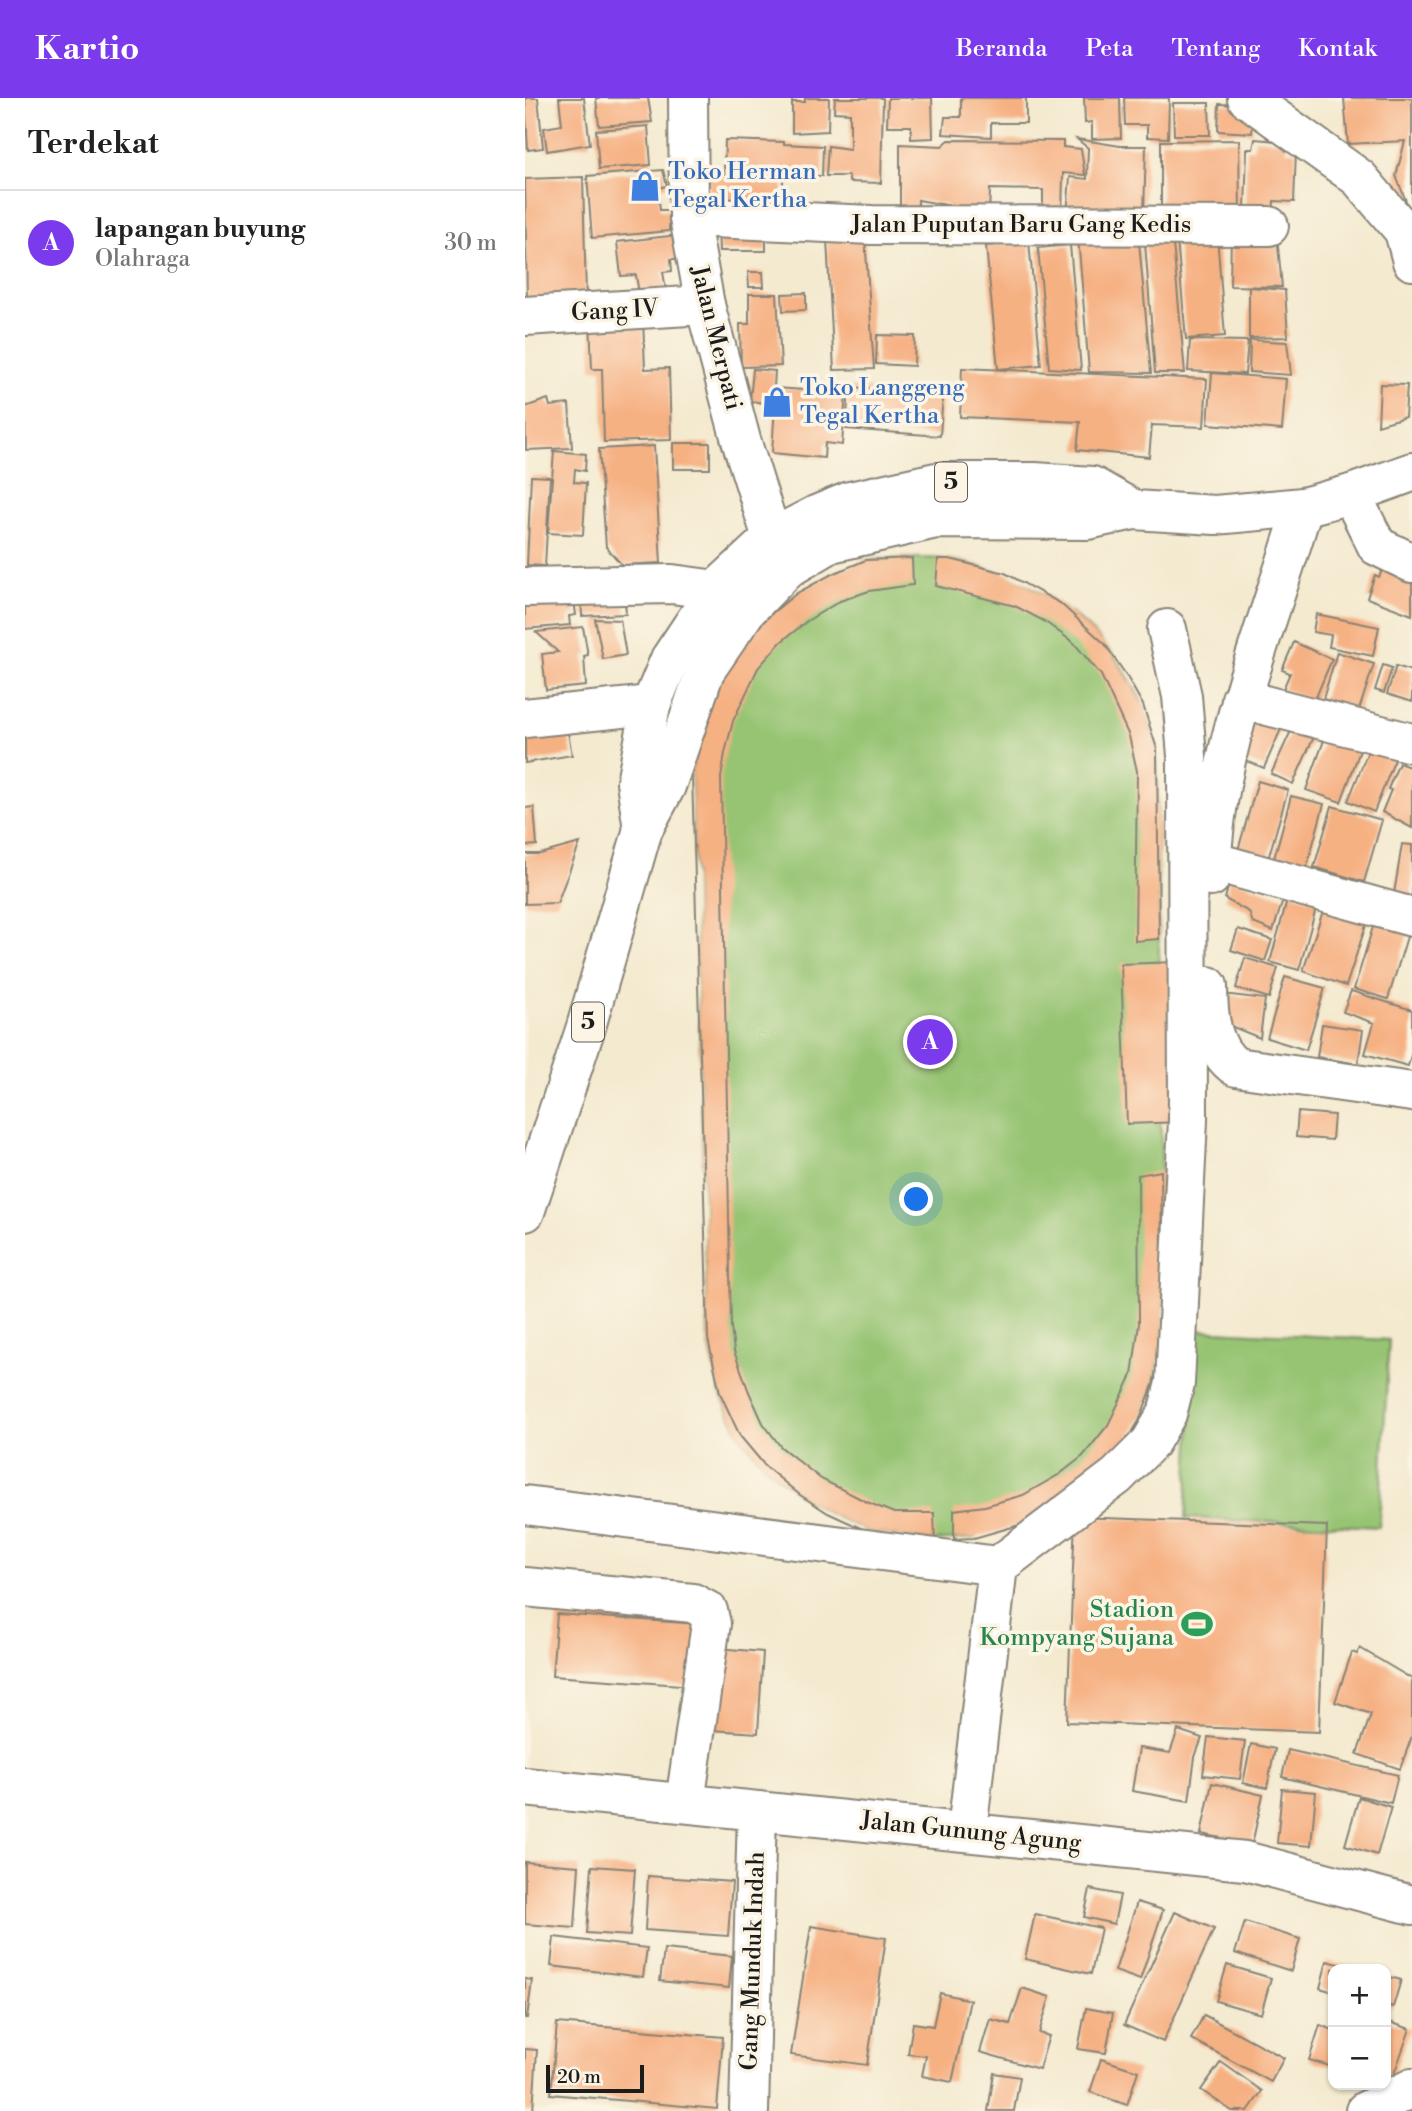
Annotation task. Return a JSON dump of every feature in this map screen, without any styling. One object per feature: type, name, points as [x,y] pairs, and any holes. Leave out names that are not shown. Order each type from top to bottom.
[{"type":"main road","name":"Jalan Merpati","points":[[688,98],[689,217],[705,306],[741,440],[779,554]]},
{"type":"main road","points":[[1247,98],[1359,178],[1404,231],[1412,261]]},
{"type":"main road","name":"Jalan Puputan Baru Gang Kedis","points":[[689,217],[872,225],[1269,226]]},
{"type":"main road","name":"Gang IV","points":[[525,316],[705,306]]},
{"type":"main road","name":"5","points":[[525,1212],[531,1172],[586,1027],[643,829],[666,786],[705,671],[746,611],[779,554],[816,514],[850,501],[936,482],[1035,482],[1092,486],[1134,510],[1215,515],[1303,507],[1351,494],[1412,472]]},
{"type":"main road","points":[[1351,494],[1377,546],[1412,562]]},
{"type":"main road","points":[[1303,507],[1241,699],[1226,751],[1217,798],[1211,861],[1208,999],[1215,1041],[1219,1052],[1236,1067],[1412,1092]]},
{"type":"main road","name":"5","points":[[643,829],[636,782],[651,705],[670,659],[716,590],[779,554]]},
{"type":"main road","points":[[525,587],[672,584],[716,590]]},
{"type":"main road","points":[[525,1506],[998,1566],[1117,1476],[1150,1443],[1167,1413],[1175,1383],[1188,1120],[1187,756],[1182,696],[1167,629]]},
{"type":"main road","points":[[1241,699],[1412,743]]},
{"type":"main road","points":[[525,718],[651,705]]},
{"type":"main road","points":[[1211,861],[1412,917]]},
{"type":"main road","points":[[967,1831],[998,1566]]},
{"type":"main road","points":[[525,1587],[693,1603],[708,1611],[711,1624],[685,1802]]},
{"type":"main road","name":"Jalan Gunung Agung","points":[[525,1787],[1245,1861],[1411,1900]]},
{"type":"main road","name":"Gang Munduk Indah","points":[[749,2111],[757,1811]]},
{"type":"main road","points":[[1365,2111],[1412,2088]]},
{"type":"green space","points":[[946,559],[983,568],[1012,578],[1065,608],[1109,650],[1127,675],[1142,703],[1157,749],[1163,1335],[1153,1385],[1138,1421],[974,1538],[935,1541],[867,1531],[828,1513],[800,1495],[766,1467],[740,1436],[720,1393],[708,1339],[692,773],[701,725],[750,635],[771,614],[866,560]]},
{"type":"green space","points":[[1196,1330],[1389,1340],[1379,1527],[1186,1518]]},
{"type":"building","points":[[525,98],[538,98],[543,148],[528,150]]},
{"type":"building","points":[[559,98],[584,98],[590,144],[547,151],[544,128],[562,125]]},
{"type":"building","points":[[596,98],[648,98],[652,122],[599,126]]},
{"type":"building","points":[[805,98],[829,98],[828,131],[792,133],[792,102],[805,102]]},
{"type":"building","points":[[835,98],[883,98],[881,183],[849,182],[849,176],[826,176],[828,146],[850,149],[850,113],[834,112]]},
{"type":"building","points":[[888,98],[932,98],[933,138],[911,139],[911,126],[887,126]]},
{"type":"building","points":[[961,98],[1026,98],[1026,123],[991,123],[991,137],[943,134],[945,117],[961,117]]},
{"type":"building","points":[[1084,98],[1120,98],[1121,138],[1092,139],[1092,122],[1085,123]]},
{"type":"building","points":[[1124,98],[1169,98],[1168,138],[1147,137],[1147,125],[1125,125]]},
{"type":"building","points":[[1344,98],[1412,98],[1412,216],[1396,176],[1405,141],[1348,144]]},
{"type":"building","points":[[1173,103],[1209,103],[1210,135],[1174,135]]},
{"type":"building","points":[[1219,104],[1254,106],[1252,133],[1218,131]]},
{"type":"building","points":[[648,126],[651,165],[599,169],[596,130]]},
{"type":"building","points":[[1077,139],[1120,146],[1146,146],[1144,214],[1067,214],[1070,177],[1087,179],[1088,148]]},
{"type":"building","points":[[1255,139],[1287,142],[1286,151],[1296,151],[1294,202],[1274,201],[1273,220],[1245,209],[1247,149],[1253,149]]},
{"type":"building","points":[[725,140],[823,146],[822,176],[783,175],[783,208],[708,204],[709,177],[724,176]]},
{"type":"building","points":[[949,140],[1063,141],[1063,147],[1081,149],[1085,175],[1063,173],[1062,216],[1043,216],[1043,190],[990,189],[989,215],[946,213],[947,205],[918,200],[918,212],[900,211],[900,144],[942,146]]},
{"type":"building","points":[[1239,140],[1240,214],[1161,214],[1161,141]]},
{"type":"building","points":[[663,170],[667,186],[658,188],[660,210],[670,210],[669,231],[592,238],[587,176]]},
{"type":"building","points":[[583,177],[586,297],[527,298],[525,179]]},
{"type":"building","points":[[718,227],[766,227],[766,251],[719,251]]},
{"type":"building","points":[[1144,230],[1172,233],[1185,373],[1155,373]]},
{"type":"building","points":[[1138,231],[1151,373],[1089,372],[1078,236]]},
{"type":"building","points":[[678,235],[682,259],[671,259],[672,271],[663,272],[666,290],[639,294],[636,275],[621,276],[617,242]]},
{"type":"building","points":[[1217,236],[1225,336],[1186,339],[1177,239]]},
{"type":"building","points":[[1231,236],[1277,236],[1282,287],[1230,286]]},
{"type":"building","points":[[865,237],[874,369],[834,370],[827,240]]},
{"type":"building","points":[[1029,242],[1041,365],[998,369],[986,246]]},
{"type":"building","points":[[1070,245],[1081,370],[1049,368],[1038,248]]},
{"type":"building","points":[[748,272],[763,272],[764,287],[749,287]]},
{"type":"building","points":[[1249,287],[1285,290],[1288,337],[1249,338]]},
{"type":"building","points":[[806,293],[806,310],[783,311],[782,294]]},
{"type":"building","points":[[749,294],[777,294],[781,366],[741,367],[740,324],[749,324]]},
{"type":"building","points":[[643,318],[645,369],[669,368],[671,440],[604,442],[602,369],[592,369],[590,320]]},
{"type":"building","points":[[877,335],[915,336],[914,366],[876,364]]},
{"type":"building","points":[[1190,340],[1248,341],[1245,374],[1188,371]]},
{"type":"building","points":[[1250,340],[1287,342],[1291,375],[1249,372]]},
{"type":"building","points":[[962,368],[1207,379],[1204,427],[1152,425],[1149,457],[1077,450],[1080,422],[960,417]]},
{"type":"building","points":[[753,369],[775,371],[773,404],[750,401]]},
{"type":"building","points":[[1212,373],[1286,379],[1282,430],[1208,424]]},
{"type":"building","points":[[1380,384],[1407,385],[1405,417],[1378,425]]},
{"type":"building","points":[[849,387],[943,393],[940,436],[846,429]]},
{"type":"building","points":[[776,388],[846,393],[842,445],[825,443],[824,458],[772,453]]},
{"type":"building","points":[[548,399],[550,406],[569,404],[572,448],[526,450],[525,407]]},
{"type":"building","points":[[673,443],[710,443],[710,469],[673,469]]},
{"type":"building","points":[[654,446],[661,563],[622,565],[606,547],[599,449]]},
{"type":"building","points":[[554,451],[586,454],[585,471],[575,469],[574,482],[586,483],[583,535],[548,533]]},
{"type":"building","points":[[531,476],[550,477],[545,566],[527,565]]},
{"type":"building","points":[[912,558],[913,585],[869,591],[840,601],[807,621],[781,642],[758,668],[733,721],[725,753],[721,778],[731,1327],[734,1351],[749,1392],[763,1423],[781,1447],[821,1479],[867,1502],[894,1513],[934,1513],[935,1541],[867,1531],[828,1513],[800,1495],[766,1467],[740,1436],[720,1393],[708,1339],[692,773],[701,725],[716,690],[733,658],[750,635],[771,614],[797,593],[866,560]]},
{"type":"building","points":[[1388,558],[1412,569],[1412,615],[1367,598],[1375,575],[1379,577]]},
{"type":"building","points":[[938,559],[950,559],[1005,573],[1060,603],[1105,644],[1126,675],[1143,705],[1157,749],[1159,939],[1135,941],[1137,771],[1129,736],[1101,675],[1074,643],[1044,621],[1015,606],[936,586]]},
{"type":"building","points":[[624,588],[626,614],[582,616],[581,591]]},
{"type":"building","points":[[573,592],[576,615],[569,616],[570,625],[525,629],[525,597]]},
{"type":"building","points":[[1316,614],[1379,627],[1373,656],[1329,647],[1331,635],[1313,632]]},
{"type":"building","points":[[595,619],[620,620],[626,655],[603,659]]},
{"type":"building","points":[[583,627],[588,655],[584,656],[586,686],[546,690],[542,654],[558,652],[536,632]]},
{"type":"building","points":[[1294,642],[1332,659],[1314,702],[1283,689],[1290,673],[1282,670]]},
{"type":"building","points":[[1337,652],[1374,664],[1359,710],[1323,699]]},
{"type":"building","points":[[1383,665],[1392,668],[1384,693],[1375,690]]},
{"type":"building","points":[[1396,666],[1412,671],[1412,702],[1387,694]]},
{"type":"building","points":[[1261,710],[1285,720],[1264,768],[1239,758]]},
{"type":"building","points":[[1296,720],[1317,730],[1293,784],[1271,774]]},
{"type":"building","points":[[566,721],[572,755],[525,763],[525,727]]},
{"type":"building","points":[[1327,732],[1362,745],[1341,802],[1306,790]]},
{"type":"building","points":[[1371,744],[1397,754],[1374,812],[1348,801]]},
{"type":"building","points":[[1399,763],[1412,768],[1412,828],[1382,812]]},
{"type":"building","points":[[1258,781],[1288,790],[1266,866],[1236,857]]},
{"type":"building","points":[[1291,796],[1324,804],[1305,874],[1272,866]]},
{"type":"building","points":[[1332,806],[1382,820],[1364,882],[1314,867]]},
{"type":"building","points":[[534,807],[537,845],[525,846],[525,808]]},
{"type":"building","points":[[580,843],[557,903],[525,904],[525,854],[540,854]]},
{"type":"building","points":[[1402,844],[1412,845],[1412,903],[1393,900]]},
{"type":"building","points":[[1230,879],[1284,897],[1273,931],[1253,923],[1249,912],[1225,899]]},
{"type":"building","points":[[1289,893],[1318,901],[1299,970],[1270,962]]},
{"type":"building","points":[[1325,905],[1368,919],[1346,986],[1303,971]]},
{"type":"building","points":[[1376,917],[1410,927],[1388,999],[1354,989]]},
{"type":"building","points":[[1238,929],[1272,940],[1265,961],[1231,950]]},
{"type":"building","points":[[1245,958],[1278,968],[1269,998],[1236,988]]},
{"type":"building","points":[[1177,962],[1182,1122],[1127,1124],[1121,964]]},
{"type":"building","points":[[1285,977],[1325,988],[1306,1050],[1267,1038]]},
{"type":"building","points":[[1351,991],[1412,1010],[1412,1052],[1408,1066],[1365,1054],[1374,1023],[1343,1012]]},
{"type":"building","points":[[1223,994],[1265,999],[1260,1038],[1218,1021]]},
{"type":"building","points":[[1322,1024],[1363,1030],[1358,1064],[1317,1057]]},
{"type":"building","points":[[1298,1112],[1334,1115],[1332,1140],[1296,1137]]},
{"type":"building","points":[[1161,1171],[1163,1335],[1153,1385],[1139,1421],[1121,1450],[1030,1522],[974,1538],[954,1539],[954,1510],[985,1506],[1023,1495],[1060,1474],[1083,1456],[1108,1425],[1132,1375],[1139,1324],[1138,1175]]},
{"type":"building","name":"Stadion Kompyang Sujana","points":[[1075,1517],[1327,1526],[1319,1732],[1067,1722]]},
{"type":"building","points":[[557,1614],[699,1624],[695,1686],[552,1676]]},
{"type":"building","points":[[717,1648],[763,1652],[758,1733],[711,1730]]},
{"type":"building","points":[[1360,1648],[1412,1679],[1412,1736],[1400,1769],[1357,1754],[1371,1714],[1335,1702],[1352,1652],[1357,1654]]},
{"type":"building","points":[[1178,1730],[1202,1738],[1195,1757],[1189,1801],[1132,1791],[1139,1748],[1170,1753]]},
{"type":"building","points":[[1208,1737],[1245,1741],[1240,1779],[1203,1775]]},
{"type":"building","points":[[1251,1744],[1275,1749],[1267,1788],[1243,1783]]},
{"type":"building","points":[[1288,1750],[1398,1775],[1391,1803],[1282,1777]]},
{"type":"building","points":[[1212,1783],[1263,1795],[1252,1844],[1201,1834]]},
{"type":"building","points":[[1282,1789],[1316,1792],[1311,1846],[1277,1843]]},
{"type":"building","points":[[1359,1797],[1391,1807],[1377,1855],[1345,1845]]},
{"type":"building","points":[[525,1862],[579,1866],[575,1928],[525,1924]]},
{"type":"building","points":[[592,1866],[635,1869],[630,1936],[587,1933]]},
{"type":"building","points":[[648,1876],[732,1882],[728,1936],[645,1930]]},
{"type":"building","points":[[1090,1889],[1120,1895],[1114,1924],[1084,1917]]},
{"type":"building","points":[[1137,1902],[1163,1910],[1140,1980],[1115,1971]]},
{"type":"building","points":[[1175,1912],[1214,1929],[1163,2042],[1124,2025]]},
{"type":"building","points":[[1035,1914],[1101,1928],[1091,1974],[1025,1959]]},
{"type":"building","points":[[1245,1922],[1300,1939],[1291,1971],[1235,1953]]},
{"type":"building","points":[[811,1926],[886,1938],[867,2065],[791,2055]]},
{"type":"building","points":[[554,1937],[647,1948],[643,1977],[551,1966]]},
{"type":"building","points":[[664,1949],[732,1956],[729,1988],[660,1981]]},
{"type":"building","points":[[1327,1961],[1339,1964],[1328,1964],[1328,1990],[1320,1988]]},
{"type":"building","points":[[1227,1965],[1271,1978],[1261,2014],[1216,2001]]},
{"type":"building","points":[[1391,1977],[1401,1980],[1391,2006]]},
{"type":"building","points":[[525,1979],[532,1980],[527,2018],[525,2018]]},
{"type":"building","points":[[1022,1988],[1050,1997],[1039,2033],[1049,2036],[1039,2069],[980,2052],[990,2019],[1010,2024]]},
{"type":"building","points":[[940,1993],[970,2000],[952,2082],[922,2076],[926,2056],[908,2054],[913,2023],[933,2026]]},
{"type":"building","points":[[1086,2008],[1113,2013],[1106,2053],[1078,2049]]},
{"type":"building","points":[[1204,2015],[1284,2058],[1271,2082],[1191,2039]]},
{"type":"building","points":[[557,2023],[723,2037],[717,2109],[551,2094]]},
{"type":"building","points":[[1391,2023],[1410,2029],[1391,2082]]},
{"type":"building","points":[[1320,2025],[1328,2028],[1328,2066],[1309,2060]]},
{"type":"building","points":[[525,2049],[537,2050],[533,2111],[525,2111]]},
{"type":"building","points":[[1101,2059],[1138,2071],[1127,2105],[1090,2092]]},
{"type":"building","points":[[1221,2062],[1262,2091],[1248,2111],[1232,2111],[1201,2090]]},
{"type":"building","points":[[994,2073],[1020,2077],[1014,2111],[988,2111]]},
{"type":"place","name":"Toko Herman Tegal Kertha","points":[[645,186]]},
{"type":"place","name":"Toko Langgeng Tegal Kertha","points":[[777,402]]},
{"type":"place","name":"lapangan buyung","points":[[930,1042]]},
{"type":"place","name":"Stadion Kompyang Sujana","points":[[1197,1624]]}]
